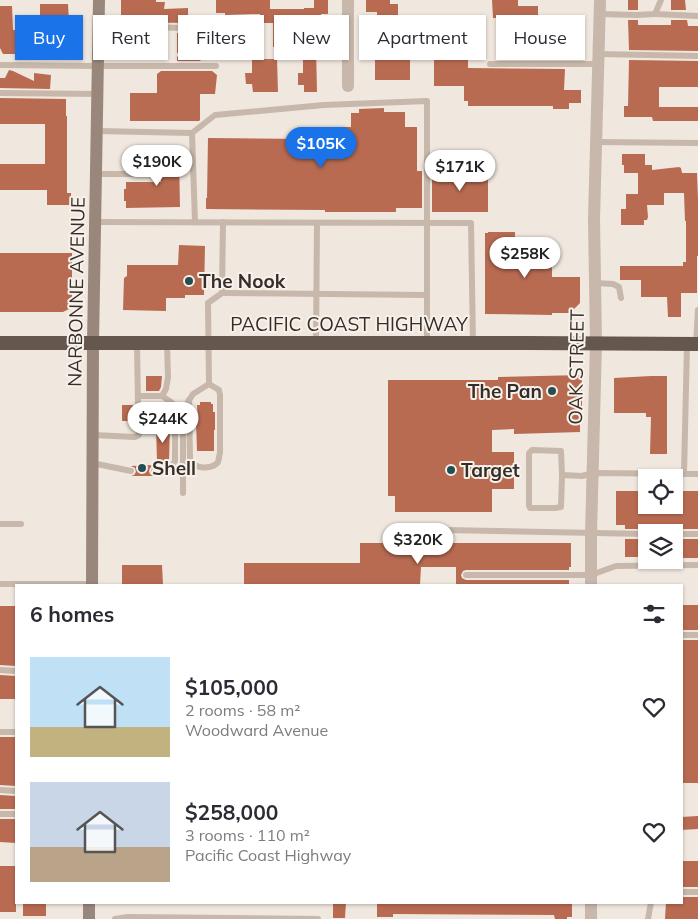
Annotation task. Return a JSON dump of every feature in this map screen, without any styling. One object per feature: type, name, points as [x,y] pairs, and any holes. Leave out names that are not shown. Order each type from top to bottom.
[{"type":"highway","name":"PACIFIC COAST HIGHWAY","points":[[0,343],[694,344]]},
{"type":"main road","name":"NARBONNE AVENUE","points":[[99,15],[100,0]]},
{"type":"main road","name":"NARBONNE AVENUE","points":[[92,584],[93,343],[98,60]]},
{"type":"main road","points":[[89,919],[90,904]]},
{"type":"street","points":[[348,0],[348,86]]},
{"type":"street","name":"OAK STREET","points":[[591,580],[596,343],[594,219],[600,0]]},
{"type":"street","points":[[591,904],[591,919]]},
{"type":"lane","points":[[655,14],[661,0]]},
{"type":"lane","points":[[600,14],[698,16]]},
{"type":"lane","points":[[490,64],[698,56]]},
{"type":"lane","points":[[0,64],[216,66]]},
{"type":"lane","points":[[0,93],[98,94]]},
{"type":"lane","points":[[97,131],[192,133],[215,115],[324,105],[427,102],[427,343]]},
{"type":"lane","points":[[192,133],[195,222]]},
{"type":"lane","points":[[596,142],[698,143]]},
{"type":"lane","points":[[96,174],[156,174]]},
{"type":"lane","points":[[95,222],[471,223],[473,343]]},
{"type":"lane","points":[[222,293],[223,222]]},
{"type":"lane","points":[[316,343],[317,223]]},
{"type":"lane","points":[[595,284],[613,284],[619,288],[621,298]]},
{"type":"lane","points":[[209,384],[208,303],[222,293],[427,295]]},
{"type":"lane","points":[[684,474],[698,310]]},
{"type":"lane","points":[[137,343],[138,405]]},
{"type":"lane","points":[[162,396],[166,389],[168,377],[167,343]]},
{"type":"lane","points":[[183,493],[183,410],[198,390],[209,384]]},
{"type":"lane","points":[[189,400],[190,459],[194,465],[198,466],[215,465],[218,462],[220,453],[220,395],[219,390],[209,384]]},
{"type":"lane","points":[[138,396],[162,396],[175,406],[175,461],[165,471],[154,471]]},
{"type":"lane","points":[[93,435],[135,437],[139,435],[138,421]]},
{"type":"lane","points":[[532,450],[561,451],[562,475],[561,507],[530,508],[529,453],[532,450]]},
{"type":"lane","points":[[92,463],[131,471]]},
{"type":"lane","points":[[562,475],[582,476],[593,473],[698,474]]},
{"type":"lane","points":[[0,524],[20,524]]},
{"type":"lane","points":[[394,529],[638,534]]},
{"type":"lane","points":[[683,534],[698,534]]},
{"type":"lane","points":[[466,575],[591,580],[616,566],[698,565]]},
{"type":"lane","points":[[0,584],[15,584]]},
{"type":"lane","points":[[683,635],[698,635]]},
{"type":"lane","points":[[0,670],[15,671]]},
{"type":"lane","points":[[0,732],[15,732]]},
{"type":"lane","points":[[0,790],[15,791]]},
{"type":"lane","points":[[0,814],[15,814]]},
{"type":"lane","points":[[683,892],[698,892]]},
{"type":"lane","points":[[648,919],[651,904]]},
{"type":"lane","points":[[115,919],[128,917],[318,919]]},
{"type":"building","points":[[121,0],[156,0],[156,2],[165,2],[164,9],[188,8],[188,15],[178,15],[178,23],[168,23],[168,15],[121,15]]},
{"type":"building","points":[[216,0],[270,0],[270,9],[304,9],[314,8],[314,0],[328,0],[328,14],[274,15],[274,47],[273,23],[264,23],[264,15],[225,15],[225,13],[216,13]]},
{"type":"building","points":[[366,0],[390,0],[390,4],[398,4],[398,15],[377,15],[377,12],[366,12]]},
{"type":"building","points":[[492,0],[518,0],[518,6],[538,6],[538,15],[496,15],[496,18],[493,18]]},
{"type":"building","points":[[628,0],[638,0],[638,10],[628,10]]},
{"type":"building","points":[[671,0],[685,0],[686,10],[671,10]]},
{"type":"building","points":[[40,4],[68,4],[69,15],[40,15]]},
{"type":"building","points":[[0,6],[12,6],[15,54],[3,54],[0,48]]},
{"type":"building","points":[[628,20],[638,20],[638,25],[671,25],[671,20],[687,20],[688,26],[698,26],[698,51],[629,50]]},
{"type":"building","points":[[178,33],[178,53],[177,53]]},
{"type":"building","points":[[177,57],[178,60],[201,61],[177,61]]},
{"type":"building","points":[[252,60],[277,60],[278,92],[253,92],[252,84],[246,84],[245,73],[252,73]]},
{"type":"building","points":[[303,60],[316,60],[317,92],[304,92],[304,85],[298,85],[298,73],[303,73]]},
{"type":"building","points":[[375,60],[410,60],[410,80],[375,80]]},
{"type":"building","points":[[434,60],[468,60],[468,68],[565,69],[564,90],[581,90],[581,103],[569,103],[569,109],[553,109],[553,106],[468,106],[468,101],[464,101],[464,86],[434,86]]},
{"type":"building","points":[[629,60],[698,61],[698,87],[659,87],[659,107],[698,107],[698,121],[653,121],[652,117],[624,117],[624,106],[628,106]]},
{"type":"building","points":[[9,70],[34,81],[34,73],[51,75],[50,89],[0,88],[0,78],[5,78]]},
{"type":"building","points":[[161,71],[212,71],[217,75],[215,94],[200,94],[199,121],[130,121],[130,93],[157,93],[157,74]]},
{"type":"building","points":[[0,98],[66,99],[67,193],[71,193],[71,205],[47,205],[47,190],[0,190],[0,164],[45,164],[45,124],[0,124]]},
{"type":"building","points":[[384,108],[384,112],[405,112],[405,127],[417,127],[417,171],[422,171],[422,208],[396,208],[396,212],[206,209],[208,138],[314,139],[314,127],[351,127],[351,113],[359,113],[359,109]]},
{"type":"building","points":[[161,153],[179,153],[180,207],[126,208],[124,189],[126,189],[126,182],[161,182]]},
{"type":"building","points":[[622,154],[645,154],[645,165],[652,165],[652,170],[679,167],[682,173],[697,173],[697,293],[681,293],[681,317],[668,317],[667,297],[641,297],[641,280],[620,280],[620,266],[683,266],[683,262],[686,262],[684,193],[664,193],[664,205],[647,205],[648,217],[647,220],[644,220],[644,225],[621,225],[621,209],[626,209],[626,194],[638,194],[638,173],[624,173]]},
{"type":"building","points":[[432,171],[488,171],[488,212],[432,212]]},
{"type":"building","points":[[515,232],[515,239],[530,239],[530,244],[552,244],[552,277],[580,277],[580,303],[570,313],[552,313],[552,315],[485,314],[485,233]]},
{"type":"building","points":[[179,245],[205,246],[204,295],[166,298],[166,311],[123,310],[124,278],[127,276],[127,265],[178,265]]},
{"type":"building","points":[[0,253],[72,253],[72,304],[69,309],[63,312],[0,312]]},
{"type":"building","name":"Target","points":[[582,375],[580,432],[514,434],[514,429],[492,430],[492,452],[514,452],[514,489],[492,489],[492,512],[395,512],[395,496],[388,496],[388,380],[498,380],[498,377]]},
{"type":"building","points":[[146,376],[162,376],[159,391],[146,391]]},
{"type":"building","points":[[667,376],[667,454],[650,454],[651,417],[646,417],[646,413],[614,413],[614,378]]},
{"type":"building","points":[[200,402],[211,402],[213,404],[213,412],[215,412],[214,451],[197,451],[196,421],[198,421],[197,405],[200,405]]},
{"type":"building","name":"Shell","points":[[122,405],[133,405],[138,410],[143,405],[153,405],[153,421],[143,421],[138,416],[133,421],[122,421]]},
{"type":"building","points":[[156,427],[170,427],[169,461],[157,461]]},
{"type":"building","name":"Shell","points":[[154,465],[149,471],[154,476],[131,476],[136,472],[135,468],[131,466]]},
{"type":"building","points":[[616,491],[638,491],[638,514],[683,514],[683,491],[698,491],[698,529],[683,529],[683,524],[638,524],[638,529],[625,529],[625,525],[616,525]]},
{"type":"building","points":[[625,539],[638,539],[638,557],[625,557]]},
{"type":"building","points":[[683,539],[698,539],[698,558],[683,558]]},
{"type":"building","points":[[360,543],[571,543],[571,567],[569,567],[569,570],[466,570],[461,575],[466,580],[569,580],[569,584],[456,584],[456,567],[421,567],[420,584],[244,584],[244,563],[360,563]]},
{"type":"building","points":[[122,565],[162,565],[163,584],[122,584]]},
{"type":"building","points":[[683,605],[698,605],[698,630],[683,630]]},
{"type":"building","points":[[0,606],[15,606],[15,666],[0,665]]},
{"type":"building","points":[[683,640],[698,640],[698,783],[683,783]]},
{"type":"building","points":[[0,675],[15,676],[15,699],[0,699]]},
{"type":"building","points":[[0,737],[15,737],[15,786],[0,785]]},
{"type":"building","points":[[0,795],[15,796],[15,809],[0,809]]},
{"type":"building","points":[[698,816],[698,829],[683,830],[683,817]]},
{"type":"building","points":[[0,819],[15,819],[15,843],[0,842]]},
{"type":"building","points":[[683,861],[698,861],[698,887],[683,887]]},
{"type":"building","points":[[0,866],[15,866],[16,912],[0,912]]},
{"type":"building","points":[[683,897],[698,897],[698,919],[665,919],[666,904],[683,904]]},
{"type":"building","points":[[23,904],[46,904],[46,916],[23,916]]},
{"type":"building","points":[[333,904],[346,904],[345,918],[333,918]]},
{"type":"building","points":[[377,904],[572,904],[572,917],[567,917],[567,919],[555,919],[554,915],[393,914],[393,917],[377,917]]},
{"type":"place","name":"The Nook","points":[[189,281]]},
{"type":"place","name":"The Pan","points":[[552,391]]},
{"type":"place","name":"Shell","points":[[142,468]]},
{"type":"place","name":"Target","points":[[451,470]]}]
